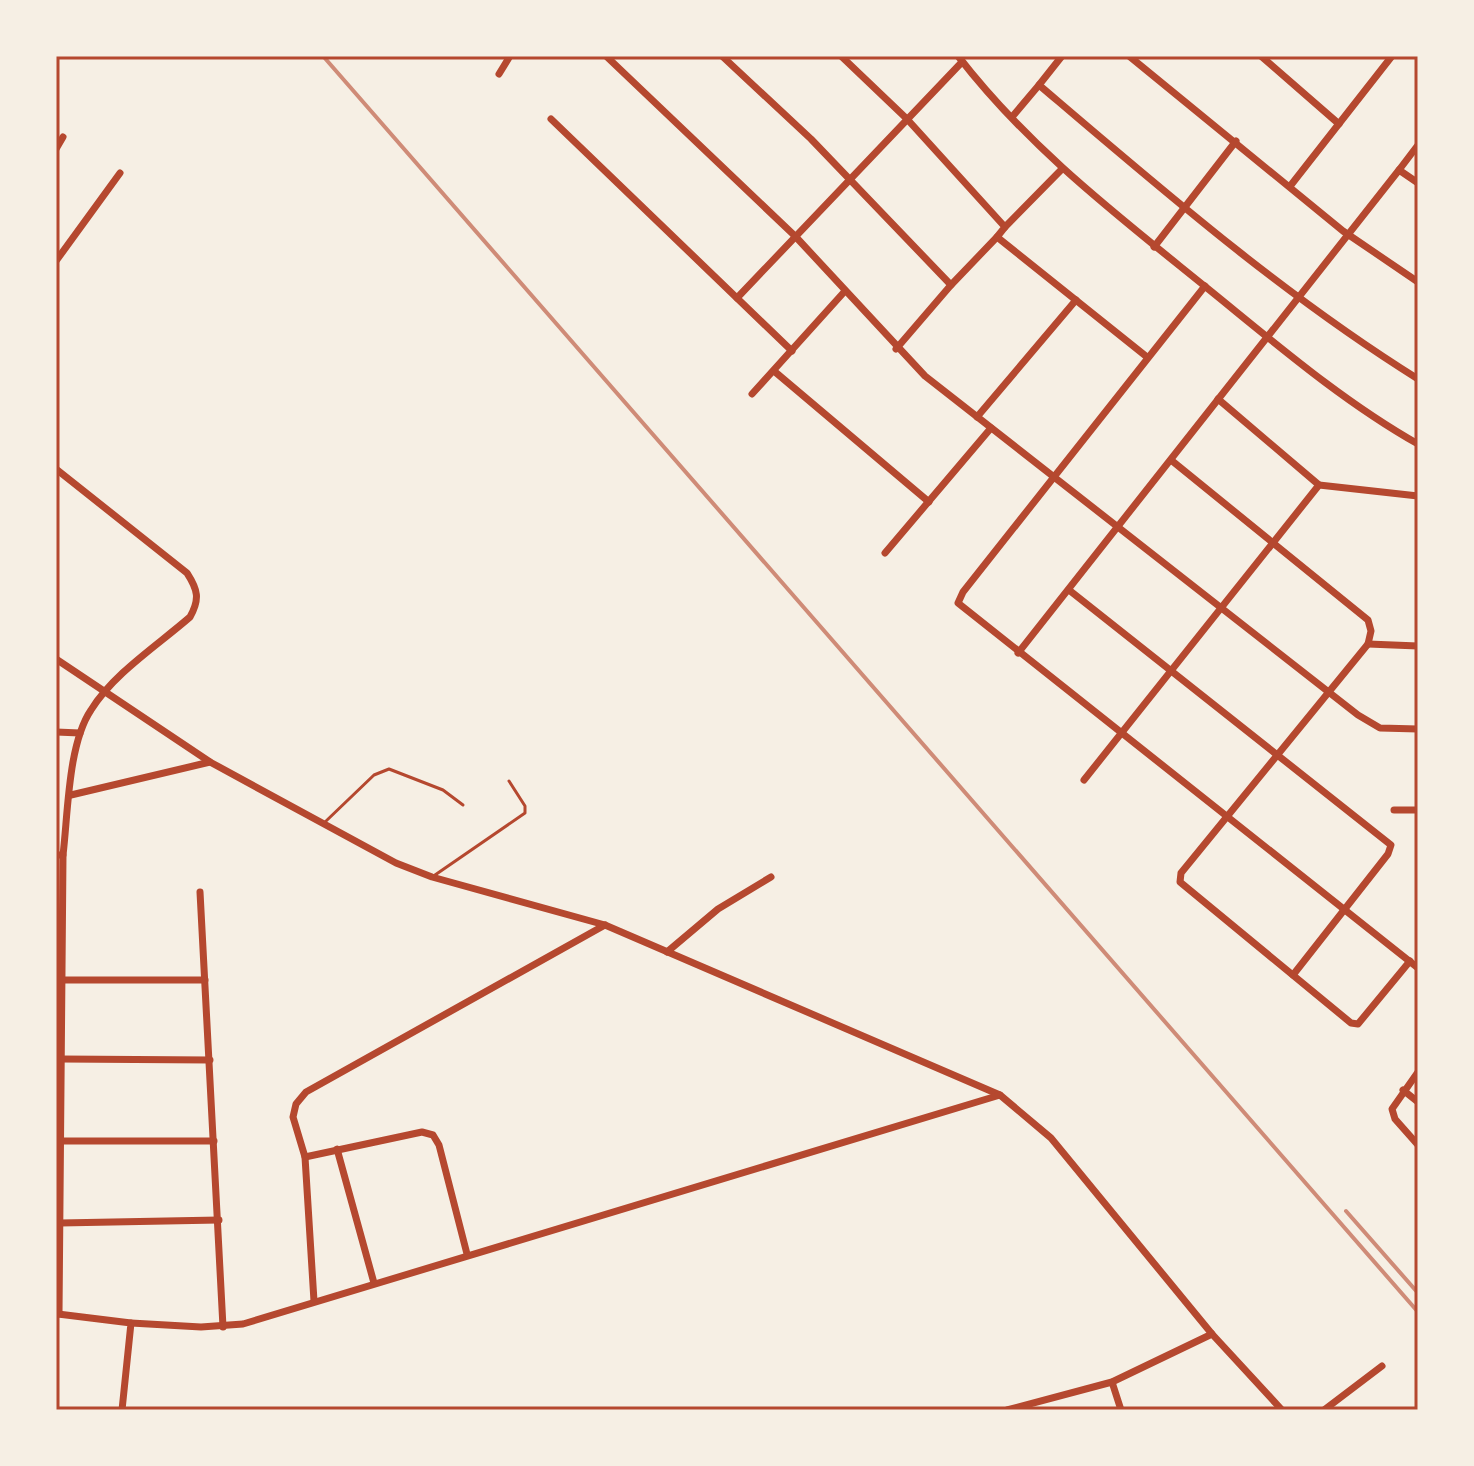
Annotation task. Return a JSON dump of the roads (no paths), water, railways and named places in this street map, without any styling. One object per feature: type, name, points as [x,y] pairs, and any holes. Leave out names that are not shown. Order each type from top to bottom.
[{"type":"street","points":[[499,74],[510,56]]},
{"type":"street","points":[[606,56],[795,236],[896,349],[977,417],[1380,728],[1418,729]]},
{"type":"street","points":[[722,56],[850,179],[951,285]]},
{"type":"street","points":[[841,56],[907,119],[1005,227]]},
{"type":"street","points":[[1012,117],[1062,56]]},
{"type":"street","points":[[1129,56],[1348,234],[1418,282]]},
{"type":"street","points":[[1261,56],[1339,124]]},
{"type":"street","points":[[1291,185],[1392,56]]},
{"type":"street","points":[[737,298],[960,59],[1061,170],[1267,337],[1385,425],[1418,444]]},
{"type":"street","points":[[1039,85],[1184,209],[1297,298],[1343,333],[1418,379]]},
{"type":"street","points":[[551,119],[792,351]]},
{"type":"street","points":[[56,149],[63,137]]},
{"type":"street","points":[[1154,247],[1236,141]]},
{"type":"street","points":[[1018,653],[1418,145]]},
{"type":"street","points":[[896,349],[951,285],[1061,170]]},
{"type":"street","points":[[1399,170],[1418,183]]},
{"type":"street","points":[[56,261],[120,173]]},
{"type":"street","points":[[997,237],[1147,357]]},
{"type":"street","points":[[1205,286],[958,603],[1418,968]]},
{"type":"street","points":[[752,394],[845,291]]},
{"type":"street","points":[[977,417],[1076,300]]},
{"type":"street","points":[[774,371],[929,502]]},
{"type":"street","points":[[1218,399],[1319,485],[1418,496]]},
{"type":"street","points":[[885,553],[991,428]]},
{"type":"street","points":[[1171,460],[1368,620],[1371,631],[1368,644],[1225,816],[1181,873],[1180,882],[1355,1024],[1410,961]]},
{"type":"street","points":[[56,469],[187,573],[198,592],[197,604],[190,617],[105,691],[89,711],[80,733],[59,855],[62,980],[58,1314],[131,1323],[223,1327],[243,1324],[1000,1095]]},
{"type":"street","points":[[1084,780],[1319,485]]},
{"type":"street","points":[[1069,590],[1391,845],[1388,854],[1293,975]]},
{"type":"street","points":[[1368,644],[1418,646]]},
{"type":"street","points":[[56,659],[210,762],[322,825],[432,877],[605,925],[1000,1095],[1051,1138],[1212,1334],[1282,1410]]},
{"type":"street","points":[[56,732],[80,733]]},
{"type":"street","points":[[71,795],[210,762]]},
{"type":"street","points":[[1394,810],[1418,810]]},
{"type":"street","points":[[667,952],[718,909],[771,877]]},
{"type":"street","points":[[200,892],[223,1327]]},
{"type":"street","points":[[314,1301],[305,1157],[293,1117],[296,1104],[306,1092],[605,925]]},
{"type":"street","points":[[62,980],[205,980]]},
{"type":"street","points":[[61,1059],[210,1060]]},
{"type":"street","points":[[1418,1072],[1394,1103],[1393,1114],[1418,1145]]},
{"type":"street","points":[[1403,1090],[1418,1102]]},
{"type":"street","points":[[305,1157],[422,1132],[433,1135],[439,1145],[467,1254]]},
{"type":"street","points":[[60,1141],[214,1141]]},
{"type":"street","points":[[337,1149],[374,1283]]},
{"type":"street","points":[[60,1223],[219,1220]]},
{"type":"street","points":[[122,1410],[131,1323]]},
{"type":"street","points":[[1007,1410],[1112,1382],[1212,1334]]},
{"type":"street","points":[[1324,1410],[1382,1366]]},
{"type":"street","points":[[1112,1382],[1121,1410]]},
{"type":"lane","points":[[322,825],[374,775],[389,769],[443,790],[463,805]]},
{"type":"lane","points":[[432,877],[525,813],[525,806],[509,781]]},
{"type":"railway","points":[[323,56],[1418,1312]]},
{"type":"railway","points":[[1346,1211],[1418,1293]]}]
